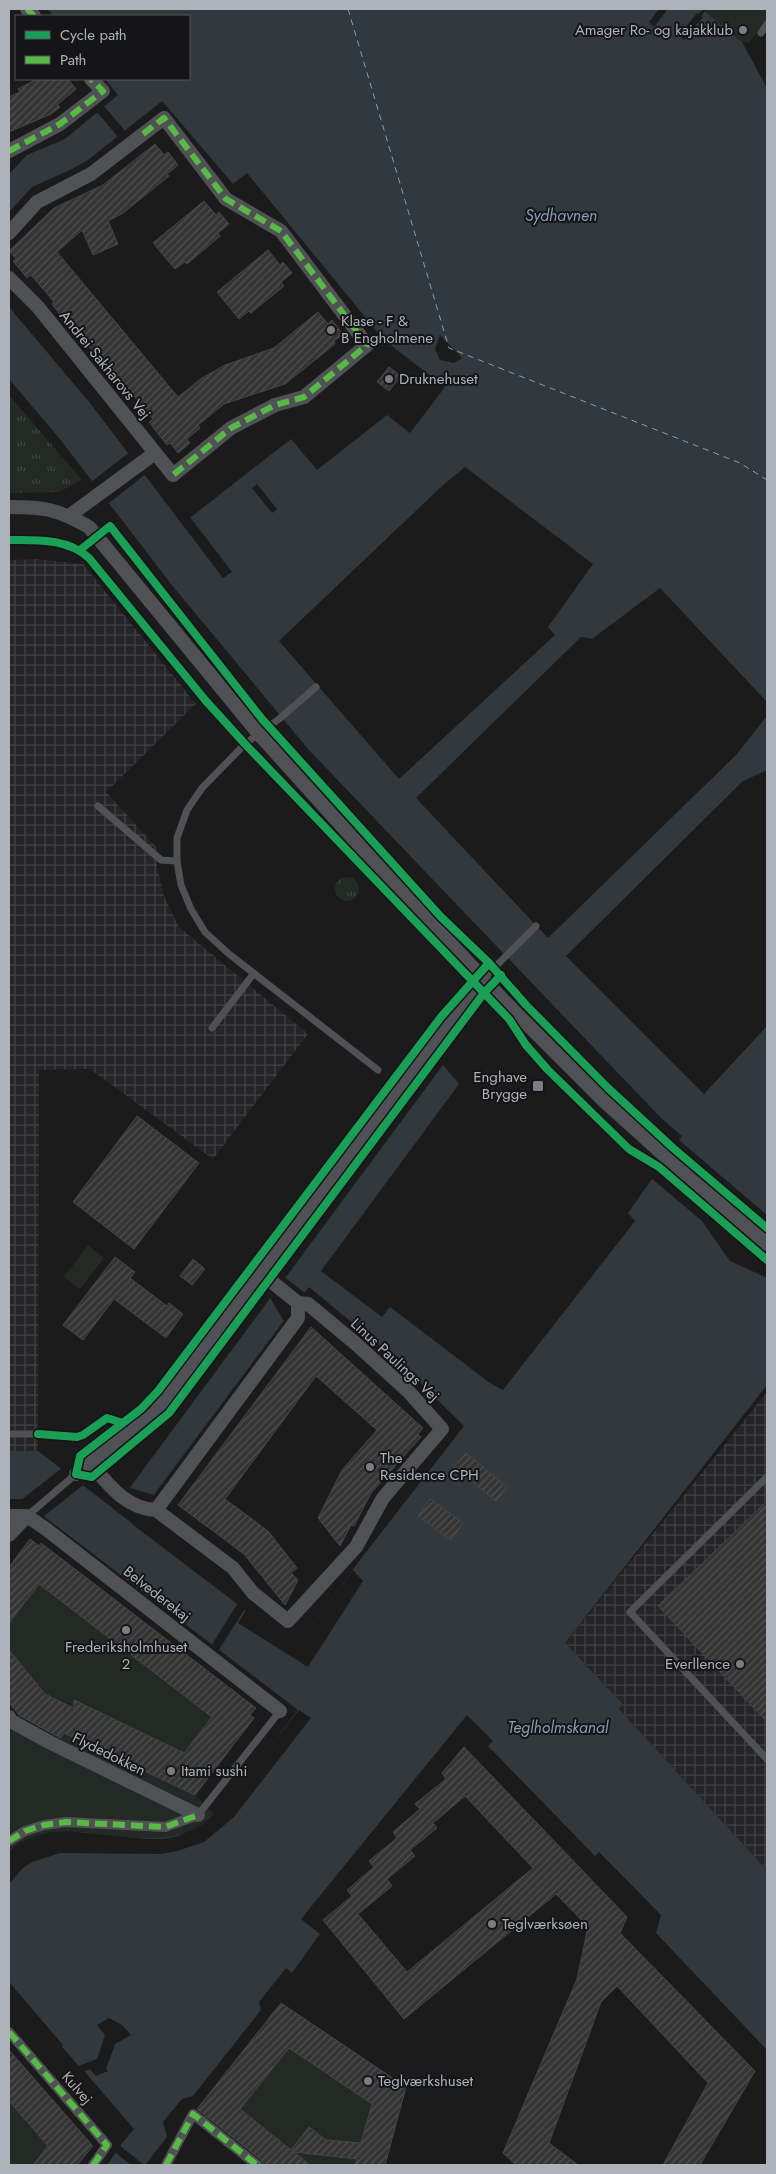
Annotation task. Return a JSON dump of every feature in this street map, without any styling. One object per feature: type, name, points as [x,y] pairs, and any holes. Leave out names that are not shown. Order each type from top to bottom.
[{"type":"street","points":[[9,151],[60,124],[103,92],[92,80]]},
{"type":"street","name":"Andrei Sakharovs Vej","points":[[9,233],[37,202],[91,174],[164,118],[226,200],[281,231],[367,345],[304,397],[276,405],[230,428],[173,475],[38,307],[9,278]]},
{"type":"street","points":[[70,516],[155,453]]},
{"type":"street","points":[[9,507],[46,508],[70,516],[89,527],[259,734],[505,1002],[666,1158],[767,1244]]},
{"type":"street","points":[[76,1474],[155,1413],[484,978]]},
{"type":"street","name":"Linus Paulings Vej","points":[[90,1463],[120,1497],[150,1509],[200,1543],[233,1568],[253,1593],[288,1621],[356,1547],[383,1498],[442,1429],[409,1392],[370,1357],[308,1304],[298,1303],[260,1273]]},
{"type":"street","points":[[150,1509],[298,1318],[298,1303]]},
{"type":"street","points":[[9,1516],[26,1516]]},
{"type":"street","points":[[9,1535],[26,1516]]},
{"type":"street","name":"Belvederekaj","points":[[26,1516],[62,1541],[280,1711]]},
{"type":"street","name":"Flydedokken","points":[[9,1717],[11,1721],[50,1742],[198,1815]]},
{"type":"street","points":[[9,1841],[25,1831],[44,1824],[66,1822],[165,1827],[198,1815]]},
{"type":"street","name":"Kulvej","points":[[9,2032],[107,2145],[93,2165]]},
{"type":"street","points":[[166,2165],[193,2114],[257,2165]]},
{"type":"lane","points":[[761,33],[767,24]]},
{"type":"lane","points":[[316,687],[279,719],[245,744],[202,788],[187,810],[177,838],[177,861],[181,885],[191,909],[205,932],[378,1070]]},
{"type":"lane","points":[[98,806],[161,860],[177,861]]},
{"type":"lane","points":[[484,978],[536,926]]},
{"type":"lane","points":[[212,1028],[254,973]]},
{"type":"lane","points":[[9,1434],[38,1434]]},
{"type":"lane","points":[[26,1516],[76,1474]]},
{"type":"lane","points":[[767,1477],[630,1612],[767,1759]]},
{"type":"lane","points":[[198,1815],[280,1711]]},
{"type":"shaded area","points":[[37,559],[83,564],[196,704],[106,792],[157,848],[157,866],[164,896],[179,927],[308,1034],[213,1159],[90,1069],[39,1070],[38,1451],[9,1451],[9,560]]},
{"type":"shaded area","points":[[767,1392],[767,1870],[619,1709],[623,1704],[565,1643]]},
{"type":"green space","name":"Amager Ro- og kajakklub","points":[[702,9],[767,9],[767,19],[749,43],[742,42]]},
{"type":"green space","points":[[9,395],[82,480],[59,492],[9,493]]},
{"type":"green space","points":[[347,877],[355,881],[359,889],[355,897],[347,901],[339,897],[335,889],[339,881]]},
{"type":"green space","points":[[88,1245],[104,1258],[80,1289],[64,1277]]},
{"type":"green space","points":[[39,1584],[212,1717],[184,1753],[45,1694],[9,1650],[9,1623]]},
{"type":"green space","points":[[9,1718],[26,1722],[61,1739],[64,1733],[195,1795],[215,1815],[191,1830],[171,1838],[144,1840],[64,1832],[45,1834],[26,1840],[9,1852]]},
{"type":"green space","points":[[289,2048],[372,2104],[355,2165],[310,2165],[240,2109]]},
{"type":"green space","points":[[9,2101],[48,2146],[33,2165],[9,2165]]},
{"type":"water","name":"Sydhavnen","points":[[47,9],[702,9],[742,42],[767,88],[767,702],[660,588],[592,639],[581,637],[416,798],[548,938],[736,755],[767,716],[767,770],[743,781],[566,956],[704,1094],[767,1026],[767,1385],[565,1643],[623,1704],[619,1709],[767,1870],[767,2050],[656,1933],[661,1915],[599,1852],[595,1856],[488,1746],[493,1741],[467,1715],[301,1919],[320,1934],[292,1973],[286,1968],[259,2002],[261,2010],[193,2096],[182,2099],[163,2122],[167,2137],[145,2165],[107,2165],[123,2142],[9,2007],[9,1852],[31,1838],[54,1832],[154,1838],[179,1835],[203,1824],[217,1814],[228,1801],[298,1710],[21,1499],[9,1499],[9,1451],[38,1451],[114,1509],[443,1065],[459,1084],[321,1271],[382,1317],[390,1307],[490,1383],[503,1390],[635,1221],[628,1213],[682,1136],[661,1118],[308,749],[171,584],[59,438],[9,379],[9,307],[90,403],[182,524],[291,439],[317,470],[387,415],[410,433],[445,387],[384,340],[247,173],[233,184],[162,101],[88,160],[32,187],[9,212],[9,174],[27,155],[65,139],[118,95],[106,80],[190,80],[190,15],[53,15]],"holes":[[[465,467],[593,564],[548,627],[555,635],[399,779],[279,641],[442,486]],[[309,1287],[395,1358],[464,1426],[360,1560],[295,1648],[132,1524]]]},
{"type":"pier","points":[[659,9],[668,9],[654,27],[649,22]]},
{"type":"pier","points":[[703,9],[705,11],[701,16],[703,17],[684,40],[679,36],[697,13],[699,14]]},
{"type":"pier","points":[[103,105],[126,132],[119,138],[96,111]]},
{"type":"pier","points":[[440,335],[462,358],[454,363],[440,360],[435,349]]},
{"type":"pier","points":[[130,452],[147,473],[108,504],[91,482]]},
{"type":"pier","points":[[257,484],[277,509],[272,513],[252,488]]},
{"type":"pier","points":[[190,517],[232,572],[223,578],[182,524]]},
{"type":"pier","points":[[679,1140],[767,1215],[767,1278],[730,1261],[702,1221],[651,1178]]},
{"type":"pier","points":[[283,1276],[305,1293],[284,1321],[269,1296]]},
{"type":"pier","points":[[62,1468],[83,1485],[43,1517],[21,1500]]},
{"type":"pier","points":[[127,1487],[154,1495],[133,1524],[112,1508]]},
{"type":"pier","points":[[353,1570],[363,1581],[308,1667],[238,1623],[246,1610],[295,1648]]},
{"type":"pier","points":[[238,1603],[245,1609],[218,1651],[211,1646]]},
{"type":"pier","points":[[299,1710],[311,1718],[234,1817],[204,1842],[161,1854],[60,1853],[32,1862],[22,1869],[9,1884],[9,1852],[19,1843],[36,1836],[51,1832],[68,1831],[164,1839],[178,1836],[202,1825],[224,1806]]},
{"type":"pier","points":[[9,1982],[79,2066],[97,2059],[105,2035],[97,2025],[109,2018],[122,2025],[131,2035],[115,2044],[106,2069],[108,2071],[96,2076],[90,2069],[84,2071],[134,2129],[123,2142],[9,2007]]},
{"type":"pier","points":[[119,2145],[144,2165],[131,2165],[115,2152]]},
{"type":"building","points":[[35,80],[69,80],[76,89],[57,105],[60,107],[51,114],[9,132],[9,97],[20,92],[18,89]]},
{"type":"building","points":[[155,144],[164,155],[168,152],[178,165],[167,174],[169,176],[123,213],[108,221],[118,244],[93,255],[82,230],[57,252],[178,397],[202,378],[225,365],[274,348],[318,312],[328,324],[332,320],[343,334],[334,341],[335,344],[285,384],[224,404],[198,425],[200,428],[187,439],[190,443],[178,453],[170,443],[167,445],[149,422],[153,419],[128,389],[126,391],[115,378],[118,375],[99,351],[95,354],[84,340],[86,338],[66,314],[62,317],[52,304],[54,302],[31,275],[27,278],[13,261],[16,259],[9,251],[54,208],[103,185]]},
{"type":"building","points":[[204,201],[216,215],[219,212],[229,224],[218,233],[220,236],[187,264],[185,262],[175,269],[153,243]]},
{"type":"building","points":[[268,250],[280,265],[283,262],[292,273],[281,282],[284,286],[251,313],[249,311],[239,319],[217,292]]},
{"type":"building","name":"Druknehuset","points":[[389,367],[401,376],[389,391],[377,382]]},
{"type":"building","points":[[137,1116],[199,1163],[134,1249],[73,1202]]},
{"type":"building","points":[[115,1257],[135,1272],[130,1278],[167,1306],[169,1303],[183,1314],[166,1338],[114,1299],[83,1340],[63,1325]]},
{"type":"building","points":[[193,1259],[205,1269],[192,1285],[180,1276]]},
{"type":"building","name":"The Residence CPH","points":[[311,1327],[423,1428],[418,1434],[421,1437],[371,1493],[354,1526],[351,1525],[340,1546],[318,1518],[342,1470],[377,1430],[316,1376],[225,1499],[268,1531],[297,1568],[291,1573],[298,1580],[285,1605],[244,1554],[178,1505]]},
{"type":"building","points":[[466,1453],[507,1487],[496,1501],[454,1467]]},
{"type":"building","points":[[430,1499],[463,1523],[451,1540],[418,1516]]},
{"type":"building","name":"Everllence","points":[[767,1501],[767,1722],[658,1606]]},
{"type":"building","points":[[30,1539],[39,1546],[41,1543],[256,1708],[250,1715],[254,1718],[195,1795],[64,1733],[61,1738],[20,1716],[9,1703],[9,1650],[45,1694],[74,1708],[74,1700],[184,1753],[212,1717],[39,1584],[9,1623],[9,1567]]},
{"type":"building","name":"Teglværksøen","points":[[464,1747],[627,1917],[620,1933],[755,2071],[700,2165],[663,2165],[708,2083],[617,1986],[601,2002],[549,2143],[578,2165],[516,2165],[503,2153],[577,1979],[588,1927],[556,1894],[404,2019],[323,1920],[352,1896],[347,1890],[374,1867],[369,1861],[397,1838],[393,1832],[420,1809],[415,1804],[446,1779],[442,1773]],"holes":[[[465,1796],[533,1868],[407,1972],[358,1914],[392,1886],[387,1879],[415,1856],[410,1850],[437,1828],[433,1823]]]},
{"type":"building","name":"Teglværkshuset","points":[[281,2003],[406,2087],[385,2165],[355,2165],[357,2159],[294,2152],[310,2165],[264,2165],[261,2160],[197,2109]],"holes":[[[289,2048],[372,2104],[361,2143],[326,2140],[309,2127],[291,2150],[240,2109]]]},
{"type":"building","points":[[9,2050],[93,2146],[77,2165],[33,2165],[48,2146],[9,2101]]},
{"type":"ferry route","points":[[348,9],[449,348],[740,463],[767,480]]},
{"type":"marked path","points":[[27,9],[33,15]]},
{"type":"marked path","points":[[9,151],[60,124],[103,91],[92,80]]},
{"type":"marked path","points":[[143,134],[164,118],[226,199],[281,231],[367,345],[304,397],[275,405],[231,428],[173,475]]},
{"type":"marked path","points":[[9,1841],[25,1831],[44,1825],[66,1822],[165,1827],[198,1815]]},
{"type":"marked path","points":[[9,2032],[107,2145],[93,2165]]},
{"type":"marked path","points":[[166,2165],[193,2114],[257,2165]]},
{"type":"cycle path","points":[[80,550],[110,526],[262,719],[441,917],[489,963],[526,1005],[608,1088],[673,1148],[767,1228]]},
{"type":"cycle path","points":[[9,540],[40,540],[61,544],[80,551],[89,558],[206,701],[509,1019],[526,1045],[548,1070],[629,1149],[659,1167],[767,1260]]},
{"type":"cycle path","points":[[489,963],[441,1017],[158,1391],[141,1409],[80,1456],[76,1474],[92,1477],[169,1413],[484,993],[501,975]]},
{"type":"cycle path","points":[[38,1434],[77,1437],[83,1435],[107,1418],[123,1423]]},
{"type":"place","name":"Amager Ro- og kajakklub","points":[[743,30]]},
{"type":"place","name":"Klase - F & B Engholmene","points":[[331,330]]},
{"type":"place","name":"Druknehuset","points":[[389,379]]},
{"type":"place","name":"Enghave Brygge","points":[[538,1086]]},
{"type":"place","name":"The Residence CPH","points":[[370,1467]]},
{"type":"place","name":"Frederiksholmhuset 2","points":[[126,1630]]},
{"type":"place","name":"Everllence","points":[[740,1664]]},
{"type":"place","name":"Itami sushi","points":[[171,1771]]},
{"type":"place","name":"Teglværksøen","points":[[492,1924]]},
{"type":"place","name":"Teglværkshuset","points":[[368,2081]]},
{"type":"water label","name":"Teglholmskanal","points":[[558,1727]]}]
